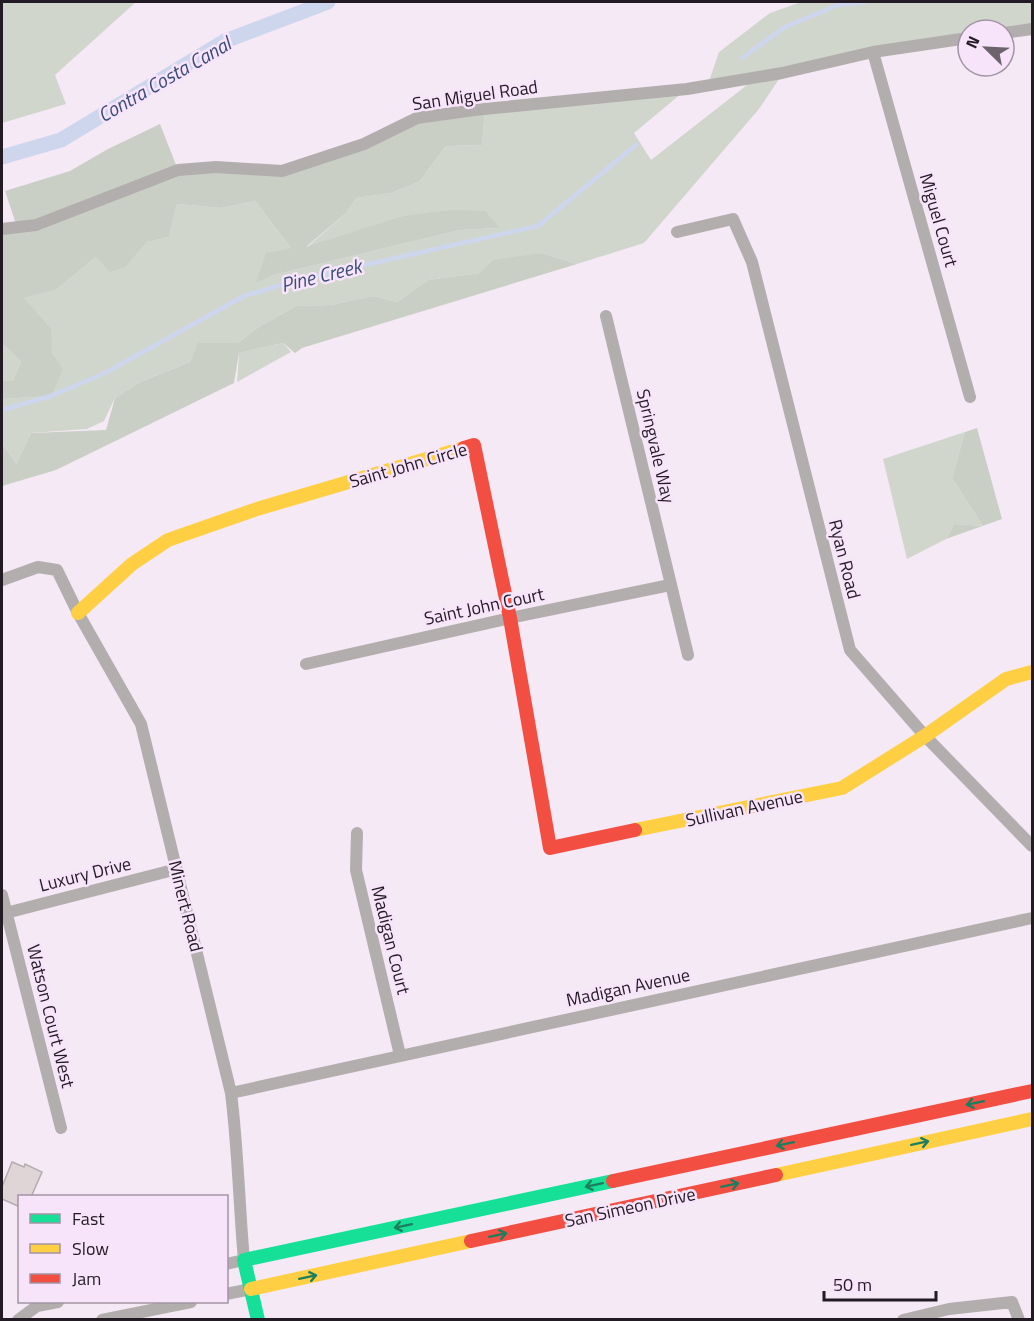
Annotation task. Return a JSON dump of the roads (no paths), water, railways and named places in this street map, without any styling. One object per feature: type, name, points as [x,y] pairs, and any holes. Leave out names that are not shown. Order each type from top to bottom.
[{"type":"street","points":[[1016,31],[1032,29]]},
{"type":"street","name":"San Miguel Road","points":[[2,229],[36,225],[178,170],[216,167],[282,171],[364,144],[417,118],[474,110],[687,89],[782,73],[873,52],[956,40]]},
{"type":"street","name":"Miguel Court","points":[[873,52],[970,397]]},
{"type":"street","name":"Ryan Road","points":[[676,232],[733,219],[752,262],[850,650],[925,736],[1032,846]]},
{"type":"street","name":"Springvale Way","points":[[606,316],[688,656]]},
{"type":"street","name":"Saint John Circle","points":[[78,613],[132,564],[168,540],[257,509],[474,445],[510,618],[550,848]]},
{"type":"street","name":"Minert Road","points":[[2,580],[38,567],[57,570],[78,613],[141,724],[231,1093],[236,1131],[244,1260],[258,1320]]},
{"type":"street","name":"Saint John Court","points":[[306,664],[670,585]]},
{"type":"street","name":"Sullivan Avenue","points":[[550,848],[842,788],[925,736],[1006,679],[1032,672]]},
{"type":"street","name":"Madigan Court","points":[[357,833],[356,870],[400,1055]]},
{"type":"street","name":"Luxury Drive","points":[[4,913],[177,869]]},
{"type":"street","name":"Watson Court West","points":[[2,896],[4,913],[61,1128]]},
{"type":"street","name":"Madigan Avenue","points":[[231,1093],[1032,918]]},
{"type":"street","name":"San Simeon Drive","points":[[228,1264],[1032,1091]]},
{"type":"street","name":"San Simeon Drive","points":[[228,1294],[1032,1119]]},
{"type":"street","points":[[903,1320],[949,1309],[1011,1302],[1019,1320]]},
{"type":"street","points":[[18,1320],[37,1306],[53,1303]]},
{"type":"street","points":[[102,1320],[186,1303]]},
{"type":"waterway","name":"Contra Costa Canal","points":[[2,157],[61,140],[225,41],[328,2]]},
{"type":"waterway","name":"Pine Creek","points":[[742,58],[785,27],[838,5],[865,2]]},
{"type":"waterway","name":"Pine Creek","points":[[2,410],[51,396],[105,373],[244,296],[298,280],[538,226],[636,145]]}]
